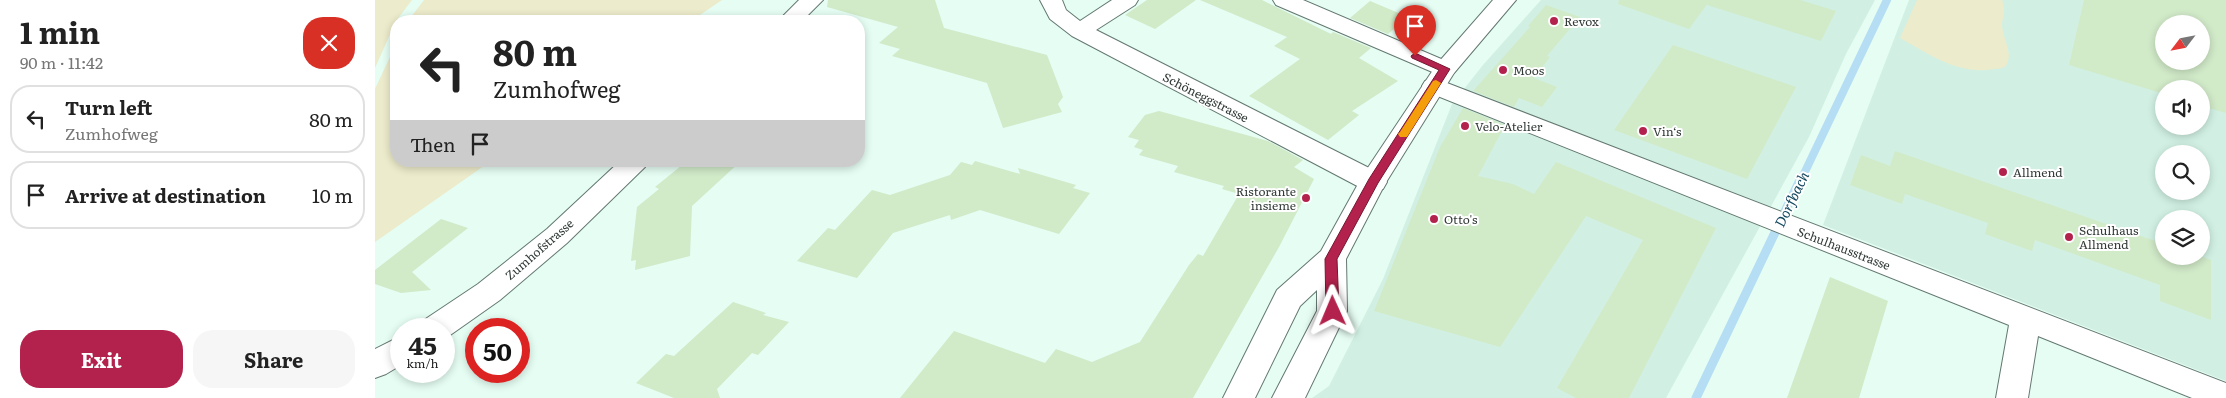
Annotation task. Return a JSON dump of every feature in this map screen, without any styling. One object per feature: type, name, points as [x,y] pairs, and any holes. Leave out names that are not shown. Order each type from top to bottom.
[{"type":"street","points":[[796,15],[812,0]]},
{"type":"street","name":"Schöneggstrasse","points":[[1051,0],[1054,10],[1063,21],[1080,32],[1373,182]]},
{"type":"street","points":[[1080,32],[1127,0]]},
{"type":"street","name":"Schulhausstrasse","points":[[1284,0],[1439,78],[1765,216],[2226,397]]},
{"type":"street","points":[[1239,398],[1288,298],[1331,259],[1373,182],[1439,78],[1505,0]]},
{"type":"street","name":"Zumhofstrasse","points":[[451,318],[489,292],[557,236],[630,167]]},
{"type":"street","points":[[1288,398],[1333,311],[1331,259]]},
{"type":"street","points":[[2012,398],[2026,318]]},
{"type":"street","points":[[375,365],[390,356]]},
{"type":"shaded area","points":[[375,0],[412,0],[401,15],[390,15],[390,34],[375,68]]},
{"type":"shaded area","points":[[424,0],[722,0],[700,15],[413,15]]},
{"type":"shaded area","points":[[1541,0],[1875,0],[1846,54],[1809,137],[1666,398],[1312,398],[1329,386],[1383,279],[1452,104],[1483,65]]},
{"type":"shaded area","name":"Allmend","points":[[1909,0],[2226,0],[2226,381],[1823,225]]},
{"type":"shaded area","points":[[1917,0],[2002,0],[2004,9],[2002,24],[2009,57],[2005,67],[1990,70],[1962,68],[1938,59],[1900,38]]},
{"type":"shaded area","points":[[390,57],[390,167],[482,167],[375,242],[375,89]]},
{"type":"building","points":[[828,0],[935,0],[944,28],[1047,55],[1063,97],[1058,104],[1062,112],[1003,128],[987,83],[892,56],[900,49],[879,43],[898,27],[865,18],[865,15],[855,15],[827,7]]},
{"type":"building","points":[[1147,0],[1196,0],[1155,29],[1125,15]]},
{"type":"building","points":[[1200,0],[1262,0],[1331,34],[1333,32],[1371,48],[1359,58],[1398,81],[1352,111],[1359,115],[1328,140],[1249,96],[1300,59],[1274,46],[1287,37]]},
{"type":"building","points":[[1619,0],[1800,0],[1836,11],[1821,41],[1707,5],[1708,3],[1689,29],[1618,4]]},
{"type":"building","points":[[2084,0],[2226,0],[2226,113],[2210,109],[2210,80],[2155,80],[2155,91],[2069,65]]},
{"type":"building","points":[[1370,1],[1408,17],[1388,34],[1350,18]]},
{"type":"building","points":[[1546,5],[1580,17],[1547,56],[1550,57],[1534,78],[1557,87],[1542,107],[1519,98],[1514,107],[1473,91],[1530,27],[1528,26]]},
{"type":"building","points":[[1673,45],[1796,87],[1747,179],[1614,130]]},
{"type":"building","points":[[1463,108],[1505,125],[1478,176],[1513,184],[1534,194],[1556,162],[1716,228],[1629,398],[1576,398],[1557,388],[1643,240],[1586,216],[1500,347],[1374,311],[1440,147]]},
{"type":"building","points":[[1159,111],[1268,141],[1303,160],[1294,167],[1314,179],[1279,247],[1193,398],[900,398],[954,331],[1045,363],[1056,349],[1092,362],[1140,342],[1189,265],[1198,254],[1203,256],[1239,194],[1222,189],[1224,186],[1174,172],[1178,166],[1139,155],[1143,150],[1134,147],[1139,140],[1128,137],[1145,115]]},
{"type":"building","name":"Schulhaus Allmend","points":[[1895,151],[2155,241],[2155,265],[2210,265],[2211,260],[2211,320],[2160,301],[2160,285],[2035,240],[2032,251],[1985,234],[1988,223],[1905,194],[1902,204],[1850,185],[1861,155],[1890,166]]},
{"type":"building","points":[[975,161],[1020,174],[1018,168],[1076,185],[1073,188],[1090,193],[1059,234],[980,210],[951,220],[950,215],[893,233],[857,278],[797,261],[828,228],[835,230],[872,190],[890,195],[950,175],[961,162],[972,165]]},
{"type":"building","points":[[680,167],[734,167],[692,206],[690,256],[635,270],[636,260],[631,261],[637,207],[659,189],[655,187]]},
{"type":"building","points":[[441,219],[468,228],[412,272],[431,290],[401,293],[375,284],[375,270]]},
{"type":"building","points":[[1830,277],[1888,301],[1859,398],[1787,398]]},
{"type":"building","points":[[733,302],[766,313],[763,315],[789,322],[758,355],[752,353],[717,389],[720,398],[674,398],[636,383],[666,354],[674,356]]},
{"type":"waterway","name":"Dorfbach","points":[[1801,180],[1887,0]]},
{"type":"waterway","name":"Dorfbach","points":[[1696,398],[1801,178]]},
{"type":"slow traffic","points":[[1403,134],[1436,83]]},
{"type":"place","name":"Revox","points":[[1554,21]]},
{"type":"place","name":"Moos","points":[[1503,70]]},
{"type":"place","name":"Velo-Atelier","points":[[1465,126]]},
{"type":"place","name":"Vin‘s","points":[[1643,131]]},
{"type":"place","name":"Allmend","points":[[2003,172]]},
{"type":"place","name":"Ristorante insieme","points":[[1306,198]]},
{"type":"place","name":"Otto's","points":[[1434,219]]},
{"type":"place","name":"Schulhaus Allmend","points":[[2069,237]]},
{"type":"route","points":[[1333,311],[1331,259],[1373,182],[1445,69],[1415,56]]}]
